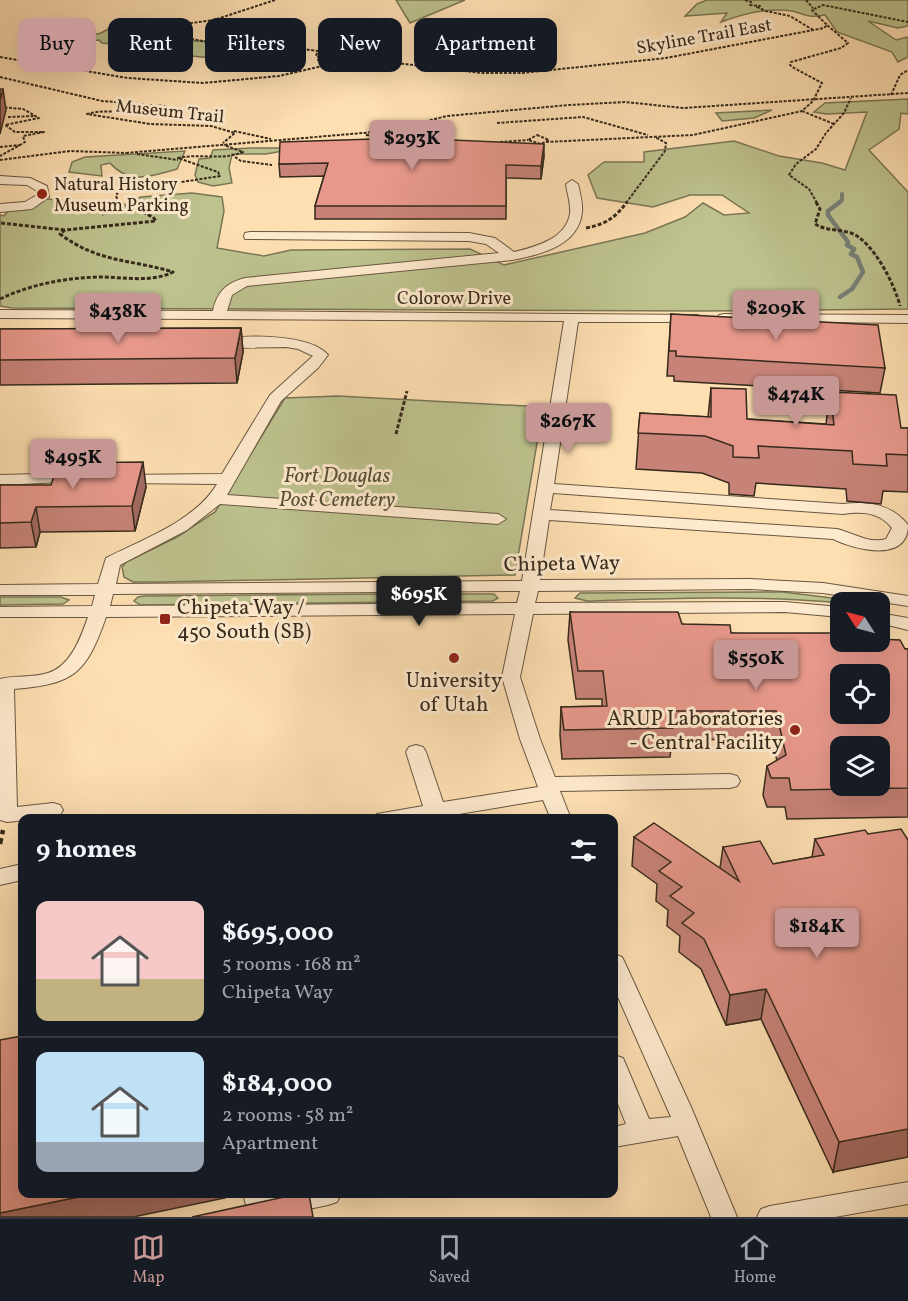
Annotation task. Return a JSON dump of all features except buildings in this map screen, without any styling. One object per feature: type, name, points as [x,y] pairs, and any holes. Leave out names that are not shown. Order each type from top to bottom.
[{"type":"street","points":[[0,180],[30,182],[43,189],[44,193],[43,197],[28,206],[0,208]]},
{"type":"street","points":[[219,315],[222,299],[227,290],[245,282],[512,256],[553,242],[570,229],[576,213],[572,184]]},
{"type":"street","points":[[250,236],[469,237],[490,241],[512,256]]},
{"type":"street","name":"Colorow Drive","points":[[0,314],[905,319]]},
{"type":"street","points":[[559,814],[530,739],[512,677],[530,586],[572,317]]},
{"type":"street","points":[[53,810],[7,815],[4,684],[56,678],[77,662],[106,589],[112,562],[181,526],[216,500],[226,479],[275,398],[313,365],[321,355],[314,348],[285,343],[206,344]]},
{"type":"street","points":[[0,480],[226,479]]},
{"type":"street","points":[[541,514],[837,534],[849,541],[868,546],[895,541],[901,534],[901,527],[893,517],[882,511],[864,507],[843,509],[545,488]]},
{"type":"street","points":[[216,500],[498,519]]},
{"type":"street","name":"Chipeta Way","points":[[0,590],[769,584],[823,588],[908,601]]},
{"type":"street","points":[[0,612],[785,606],[830,611]]},
{"type":"street","points":[[890,620],[908,624]]},
{"type":"street","points":[[416,752],[435,811]]},
{"type":"street","points":[[416,814],[549,788],[730,780]]},
{"type":"street","points":[[0,878],[18,873]]},
{"type":"street","points":[[618,973],[724,1217]]},
{"type":"street","points":[[618,1075],[641,1131]]},
{"type":"street","points":[[618,1136],[686,1125]]},
{"type":"street","points":[[770,1217],[908,1193]]},
{"type":"street","points":[[257,1198],[258,1208],[308,1198]]},
{"type":"path","points":[[275,0],[214,20],[184,24],[146,24],[182,36],[242,49],[275,46],[303,47],[318,51]]},
{"type":"path","points":[[745,0],[751,2],[750,5],[760,6],[757,8],[763,12],[781,13],[796,18],[814,30]]},
{"type":"path","points":[[528,140],[534,143],[702,133],[802,111],[813,101],[822,83],[790,66],[794,60],[847,45],[847,42],[813,12],[807,0]]},
{"type":"path","points":[[813,8],[833,6],[908,22]]},
{"type":"path","name":"Skyline Trail East","points":[[402,64],[447,70],[522,73],[666,58],[824,28],[827,25]]},
{"type":"path","name":"Skyline Trail East","points":[[0,57],[128,78],[202,83],[279,76],[318,67]]},
{"type":"path","points":[[891,95],[900,75],[908,70]]},
{"type":"path","name":"Museum Trail","points":[[0,76],[96,100],[137,105],[155,104],[173,110],[164,113],[94,112],[87,114],[160,125],[193,124],[236,133],[221,144]]},
{"type":"path","points":[[126,153],[359,134],[395,129],[447,116],[597,103],[633,102],[677,108],[813,101],[908,93]]},
{"type":"path","points":[[851,98],[849,109],[834,124],[813,152],[793,165],[789,175],[809,189],[820,209],[815,224],[822,228],[854,234],[872,252],[897,295],[905,319]]},
{"type":"path","points":[[0,107],[19,108],[39,119],[5,125],[15,132],[44,132],[22,136],[25,141],[0,158]]},
{"type":"path","points":[[802,111],[834,124]]},
{"type":"path","points":[[8,117],[36,116]]},
{"type":"path","points":[[497,123],[583,117],[653,136],[666,143],[665,151],[616,217],[596,226],[570,229]]},
{"type":"path","points":[[233,131],[274,140]]},
{"type":"path","points":[[359,134],[405,139]]},
{"type":"path","points":[[498,142],[528,140],[531,137],[541,136],[548,138],[546,142]]},
{"type":"path","name":"Museum Trail","points":[[178,160],[188,155],[235,157],[243,152],[221,144]]},
{"type":"path","points":[[0,147],[20,145]]},
{"type":"path","points":[[0,158],[70,151],[126,153],[178,160],[218,172],[220,176],[118,192],[116,196],[119,204],[153,217],[156,221],[81,230],[0,223]]},
{"type":"path","points":[[235,157],[244,163],[257,162],[272,165]]},
{"type":"path","points":[[0,299],[26,288],[59,280],[161,278],[173,272],[162,268],[112,260],[74,244],[60,234],[65,230]]},
{"type":"path","points":[[396,434],[407,391]]},
{"type":"green space","points":[[396,0],[465,0],[422,18],[414,18],[414,21],[410,23]]},
{"type":"green space","points":[[707,0],[908,0],[908,26],[898,28],[868,21],[896,40],[908,37],[908,57],[898,62],[892,52],[837,32],[825,15],[811,16],[792,11],[774,10],[747,14],[721,22],[727,13],[685,16],[697,4]]},
{"type":"green space","points":[[108,29],[108,44],[96,40],[96,34]]},
{"type":"green space","points":[[193,41],[205,41],[205,57],[193,56]]},
{"type":"green space","points":[[908,99],[908,114],[901,113],[899,129],[869,150],[908,192],[908,309],[702,311],[12,308],[0,306],[0,215],[4,216],[8,211],[34,207],[46,199],[100,203],[103,215],[141,197],[192,193],[222,197],[224,211],[217,248],[264,256],[291,250],[470,249],[504,265],[645,233],[685,217],[703,203],[724,215],[749,213],[722,195],[690,195],[653,207],[597,198],[588,175],[604,162],[644,162],[644,152],[734,141],[779,156],[822,163],[845,170],[867,112],[826,114],[814,112],[825,103]]},
{"type":"green space","points":[[772,110],[754,118],[722,121],[716,113]]},
{"type":"green space","points":[[300,148],[266,154],[232,154],[229,168],[232,183],[213,186],[198,182],[195,175],[199,159],[210,158],[213,150]]},
{"type":"green space","points":[[185,151],[177,169],[150,176],[125,174],[110,163],[101,165],[102,176],[69,172],[72,162],[85,157]]},
{"type":"green space","name":"Fort Douglas Post Cemetery","points":[[338,396],[543,407],[515,575],[160,582],[133,582],[124,577],[122,567],[126,562],[177,537],[215,512],[285,398]]},
{"type":"green space","points":[[783,592],[830,598],[830,602],[747,598],[587,601],[575,598],[580,593]]},
{"type":"green space","points":[[494,594],[498,598],[493,601],[140,605],[134,601],[144,596]]},
{"type":"green space","points":[[0,597],[61,597],[69,600],[63,604],[0,605]]},
{"type":"waterway","points":[[838,203],[842,200],[842,194]]},
{"type":"waterway","points":[[840,202],[828,211],[828,215],[848,242],[847,245],[854,249],[851,254],[857,257],[863,272],[852,289],[840,297]]},
{"type":"place","name":"Natural History Museum Parking","points":[[42,194]]},
{"type":"place","name":"Chipeta Way / 450 South (SB)","points":[[165,619]]},
{"type":"place","name":"University of Utah","points":[[454,658]]},
{"type":"place","name":"ARUP Laboratories - Central Facility","points":[[795,730]]}]
